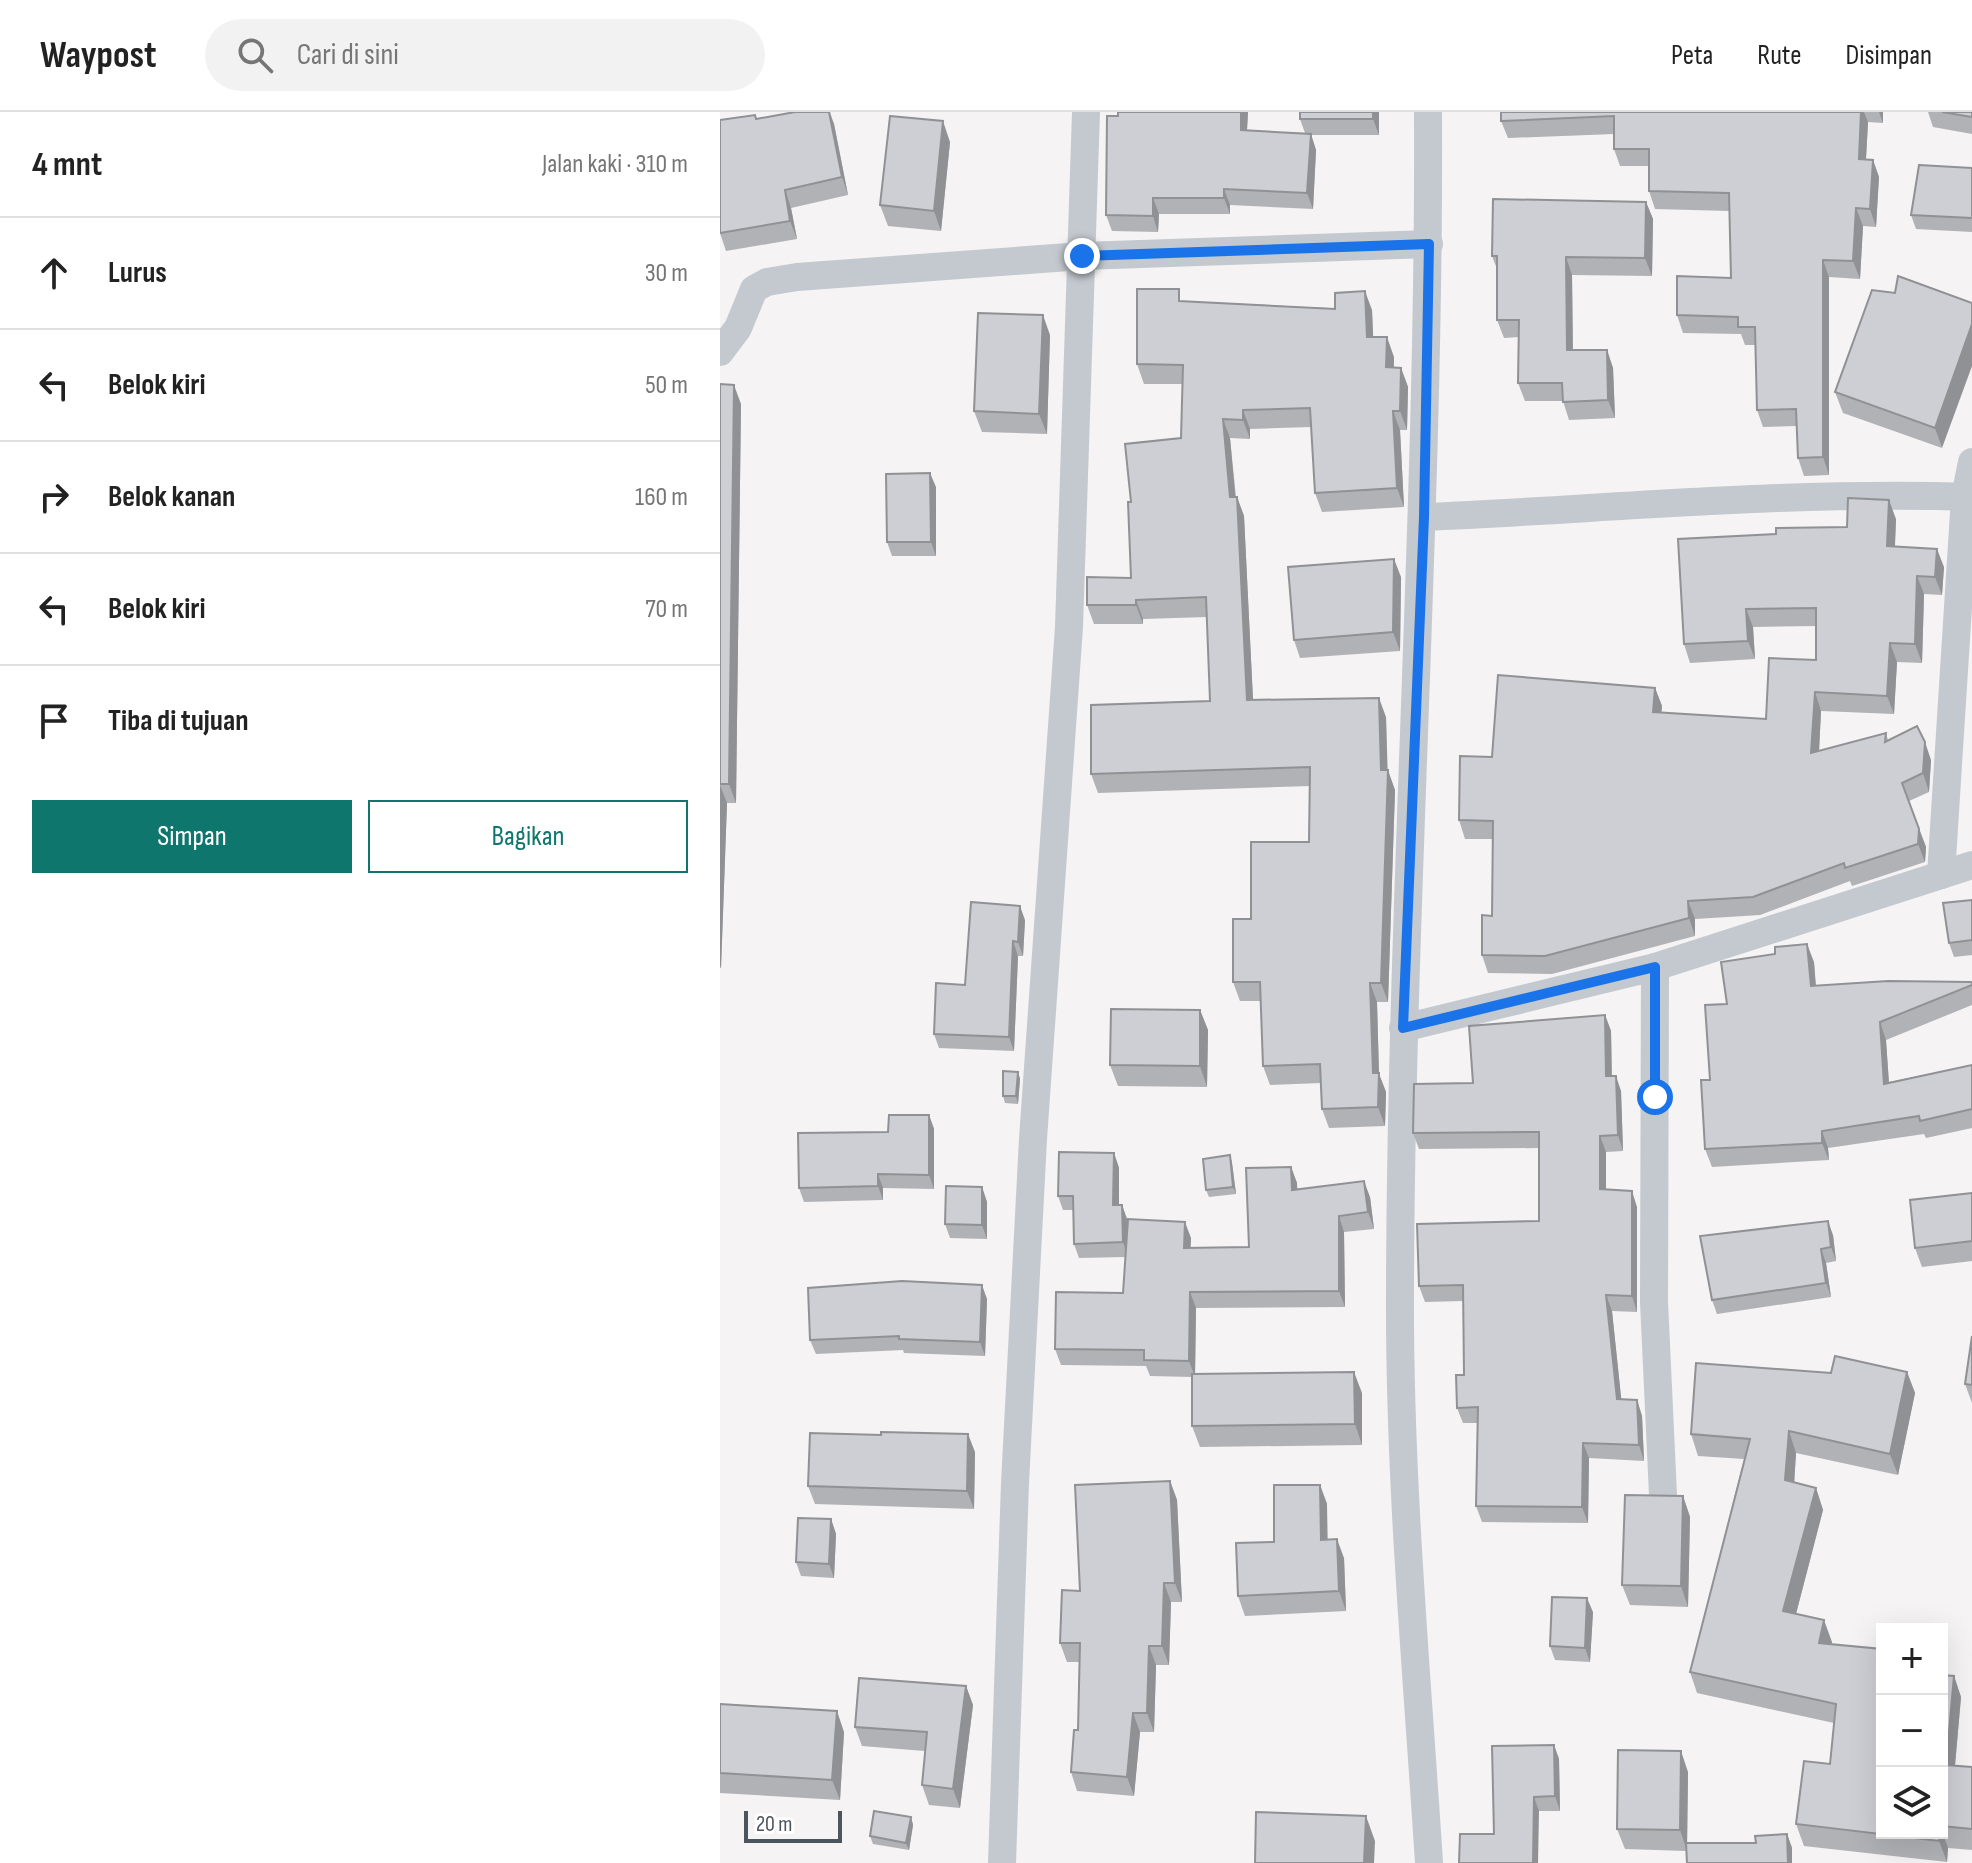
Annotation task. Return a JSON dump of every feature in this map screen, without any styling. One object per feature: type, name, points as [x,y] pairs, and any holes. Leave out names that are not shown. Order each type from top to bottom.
[{"type":"street","points":[[1002,1863],[1015,1483],[1033,1139],[1069,627],[1086,112]]},
{"type":"street","points":[[1428,112],[1424,517],[1403,1028],[1400,1296],[1406,1507],[1429,1863]]},
{"type":"street","points":[[720,352],[738,328],[754,289],[767,282],[797,277],[1082,256],[1429,244]]},
{"type":"street","points":[[1941,875],[1972,462]]},
{"type":"street","points":[[1424,517],[1651,507],[1802,495],[1968,497]]},
{"type":"street","points":[[1403,1028],[1655,967],[1972,865]]},
{"type":"street","points":[[1655,967],[1654,1302],[1663,1495]]},
{"type":"building","points":[[795,112],[829,112],[842,177],[785,190],[790,221],[720,233],[720,120],[755,115],[756,119]]},
{"type":"building","points":[[1118,112],[1241,112],[1241,130],[1311,134],[1307,193],[1224,189],[1224,198],[1153,198],[1153,216],[1106,215],[1107,116],[1118,116]]},
{"type":"building","points":[[1300,112],[1373,112],[1373,119],[1300,119]]},
{"type":"building","points":[[1501,112],[1861,112],[1859,159],[1873,160],[1870,209],[1856,208],[1853,261],[1823,260],[1823,457],[1798,458],[1796,409],[1757,410],[1755,327],[1738,327],[1738,317],[1677,315],[1677,276],[1731,278],[1729,193],[1649,191],[1649,149],[1614,149],[1614,116],[1501,121]]},
{"type":"building","points":[[1942,112],[1972,112],[1972,117]]},
{"type":"building","points":[[890,116],[943,121],[934,211],[880,205]]},
{"type":"building","points":[[1919,165],[1972,168],[1972,218],[1911,215]]},
{"type":"building","points":[[1493,199],[1646,202],[1645,258],[1566,257],[1567,350],[1607,350],[1608,400],[1563,402],[1562,383],[1518,383],[1519,320],[1497,320],[1497,256],[1492,256]]},
{"type":"building","points":[[1898,276],[1972,303],[1972,324],[1935,428],[1835,392],[1872,290],[1895,293]]},
{"type":"building","points":[[1137,289],[1179,289],[1179,301],[1335,309],[1335,293],[1365,291],[1367,337],[1387,337],[1386,367],[1401,368],[1400,411],[1393,411],[1397,488],[1315,493],[1310,408],[1243,410],[1243,420],[1223,419],[1230,497],[1237,497],[1247,700],[1379,698],[1381,770],[1388,770],[1381,983],[1370,983],[1373,1073],[1379,1073],[1378,1107],[1322,1109],[1320,1064],[1263,1066],[1260,982],[1233,982],[1233,919],[1251,919],[1251,842],[1309,842],[1310,767],[1091,774],[1091,705],[1210,701],[1206,597],[1136,600],[1136,605],[1087,605],[1087,577],[1131,578],[1128,502],[1131,502],[1125,444],[1181,438],[1183,365],[1137,364]]},
{"type":"building","points":[[978,313],[1043,315],[1039,414],[974,411]]},
{"type":"building","points":[[720,384],[734,385],[729,784],[720,784]]},
{"type":"building","points":[[930,473],[931,542],[887,542],[886,474]]},
{"type":"building","points":[[1848,498],[1889,500],[1887,546],[1937,549],[1935,577],[1917,576],[1915,644],[1890,643],[1887,696],[1815,692],[1811,753],[1886,733],[1885,742],[1917,726],[1925,742],[1923,773],[1902,783],[1919,829],[1918,844],[1845,868],[1844,863],[1753,897],[1688,901],[1689,918],[1545,956],[1482,955],[1482,915],[1492,916],[1493,821],[1459,820],[1460,756],[1492,757],[1498,675],[1655,688],[1653,712],[1766,719],[1769,658],[1816,660],[1816,608],[1746,609],[1748,641],[1684,644],[1678,539],[1776,534],[1776,528],[1847,527]]},
{"type":"building","points":[[1394,559],[1393,632],[1294,640],[1288,567]]},
{"type":"building","points":[[1972,900],[1972,940],[1949,943],[1943,903]]},
{"type":"building","points":[[971,902],[1020,906],[1018,942],[1013,941],[1009,1037],[934,1034],[936,983],[965,985]]},
{"type":"building","points":[[1807,944],[1811,986],[1888,981],[1972,982],[1972,985],[1880,1022],[1884,1084],[1972,1065],[1972,1109],[1920,1121],[1919,1116],[1822,1131],[1822,1143],[1705,1149],[1701,1080],[1710,1080],[1705,1005],[1727,1004],[1721,962],[1775,954],[1775,947]]},
{"type":"building","points":[[1111,1009],[1200,1010],[1200,1066],[1110,1065]]},
{"type":"building","points":[[1605,1015],[1606,1076],[1616,1076],[1618,1135],[1600,1136],[1600,1189],[1632,1191],[1632,1296],[1606,1295],[1617,1399],[1637,1400],[1639,1445],[1583,1443],[1582,1507],[1476,1506],[1478,1407],[1457,1408],[1456,1375],[1464,1375],[1463,1285],[1419,1286],[1417,1224],[1539,1221],[1539,1132],[1413,1133],[1414,1084],[1473,1083],[1469,1026]]},
{"type":"building","points":[[1003,1071],[1018,1072],[1016,1096],[1003,1096]]},
{"type":"building","points":[[889,1115],[929,1115],[929,1175],[878,1174],[878,1186],[799,1188],[798,1133],[888,1132]]},
{"type":"building","points":[[1059,1152],[1114,1153],[1113,1205],[1122,1205],[1123,1242],[1074,1244],[1073,1196],[1058,1196]]},
{"type":"building","points":[[1230,1155],[1233,1187],[1206,1190],[1203,1159]]},
{"type":"building","points":[[1291,1167],[1292,1190],[1364,1181],[1368,1212],[1339,1216],[1339,1291],[1190,1292],[1189,1361],[1144,1360],[1144,1350],[1055,1349],[1056,1292],[1123,1293],[1128,1219],[1185,1222],[1184,1248],[1249,1247],[1246,1168]]},
{"type":"building","points":[[946,1186],[982,1187],[982,1225],[945,1224]]},
{"type":"building","points":[[1972,1193],[1972,1241],[1915,1248],[1910,1200]]},
{"type":"building","points":[[1828,1221],[1831,1247],[1821,1249],[1826,1283],[1712,1300],[1700,1236]]},
{"type":"building","points":[[902,1281],[982,1285],[980,1342],[899,1339],[899,1336],[810,1340],[808,1288]]},
{"type":"building","points":[[1972,1336],[1972,1385],[1965,1384]]},
{"type":"building","points":[[1835,1356],[1907,1372],[1890,1454],[1789,1431],[1785,1480],[1816,1488],[1783,1611],[1824,1620],[1819,1643],[1876,1648],[1876,1834],[1796,1824],[1804,1761],[1830,1764],[1836,1704],[1690,1672],[1750,1439],[1691,1434],[1696,1363],[1831,1373]]},
{"type":"building","points":[[1354,1372],[1355,1424],[1192,1426],[1192,1374]]},
{"type":"building","points":[[881,1432],[968,1434],[967,1491],[808,1486],[810,1433],[881,1435]]},
{"type":"building","points":[[1170,1481],[1175,1583],[1164,1583],[1162,1646],[1149,1646],[1147,1713],[1133,1713],[1127,1777],[1071,1772],[1074,1730],[1078,1730],[1080,1643],[1060,1643],[1062,1590],[1080,1591],[1075,1485]]},
{"type":"building","points":[[1274,1485],[1320,1485],[1321,1540],[1337,1539],[1339,1591],[1238,1596],[1236,1543],[1274,1542]]},
{"type":"building","points":[[1625,1495],[1683,1496],[1681,1586],[1622,1585]]},
{"type":"building","points":[[798,1518],[831,1519],[829,1564],[796,1562]]},
{"type":"building","points":[[1552,1597],[1587,1598],[1585,1648],[1550,1646]]},
{"type":"building","points":[[1948,1676],[1954,1676],[1948,1743]]},
{"type":"building","points":[[859,1678],[966,1686],[953,1789],[922,1785],[927,1732],[855,1727]]},
{"type":"building","points":[[720,1704],[837,1711],[832,1780],[720,1773]]},
{"type":"building","points":[[1554,1745],[1555,1796],[1534,1797],[1533,1863],[1459,1863],[1460,1834],[1494,1834],[1492,1746]]},
{"type":"building","points":[[1618,1750],[1681,1751],[1680,1830],[1617,1829]]},
{"type":"building","points":[[1948,1765],[1972,1767],[1972,1829],[1948,1827]]},
{"type":"building","points":[[874,1811],[911,1817],[906,1843],[870,1836]]},
{"type":"building","points":[[1256,1812],[1366,1816],[1364,1863],[1255,1863]]},
{"type":"building","points":[[1787,1834],[1788,1863],[1687,1863],[1686,1843],[1756,1843],[1755,1836]]},
{"type":"route","points":[[1082,256],[1429,244],[1424,517],[1403,1028],[1655,967],[1655,1097]]}]
